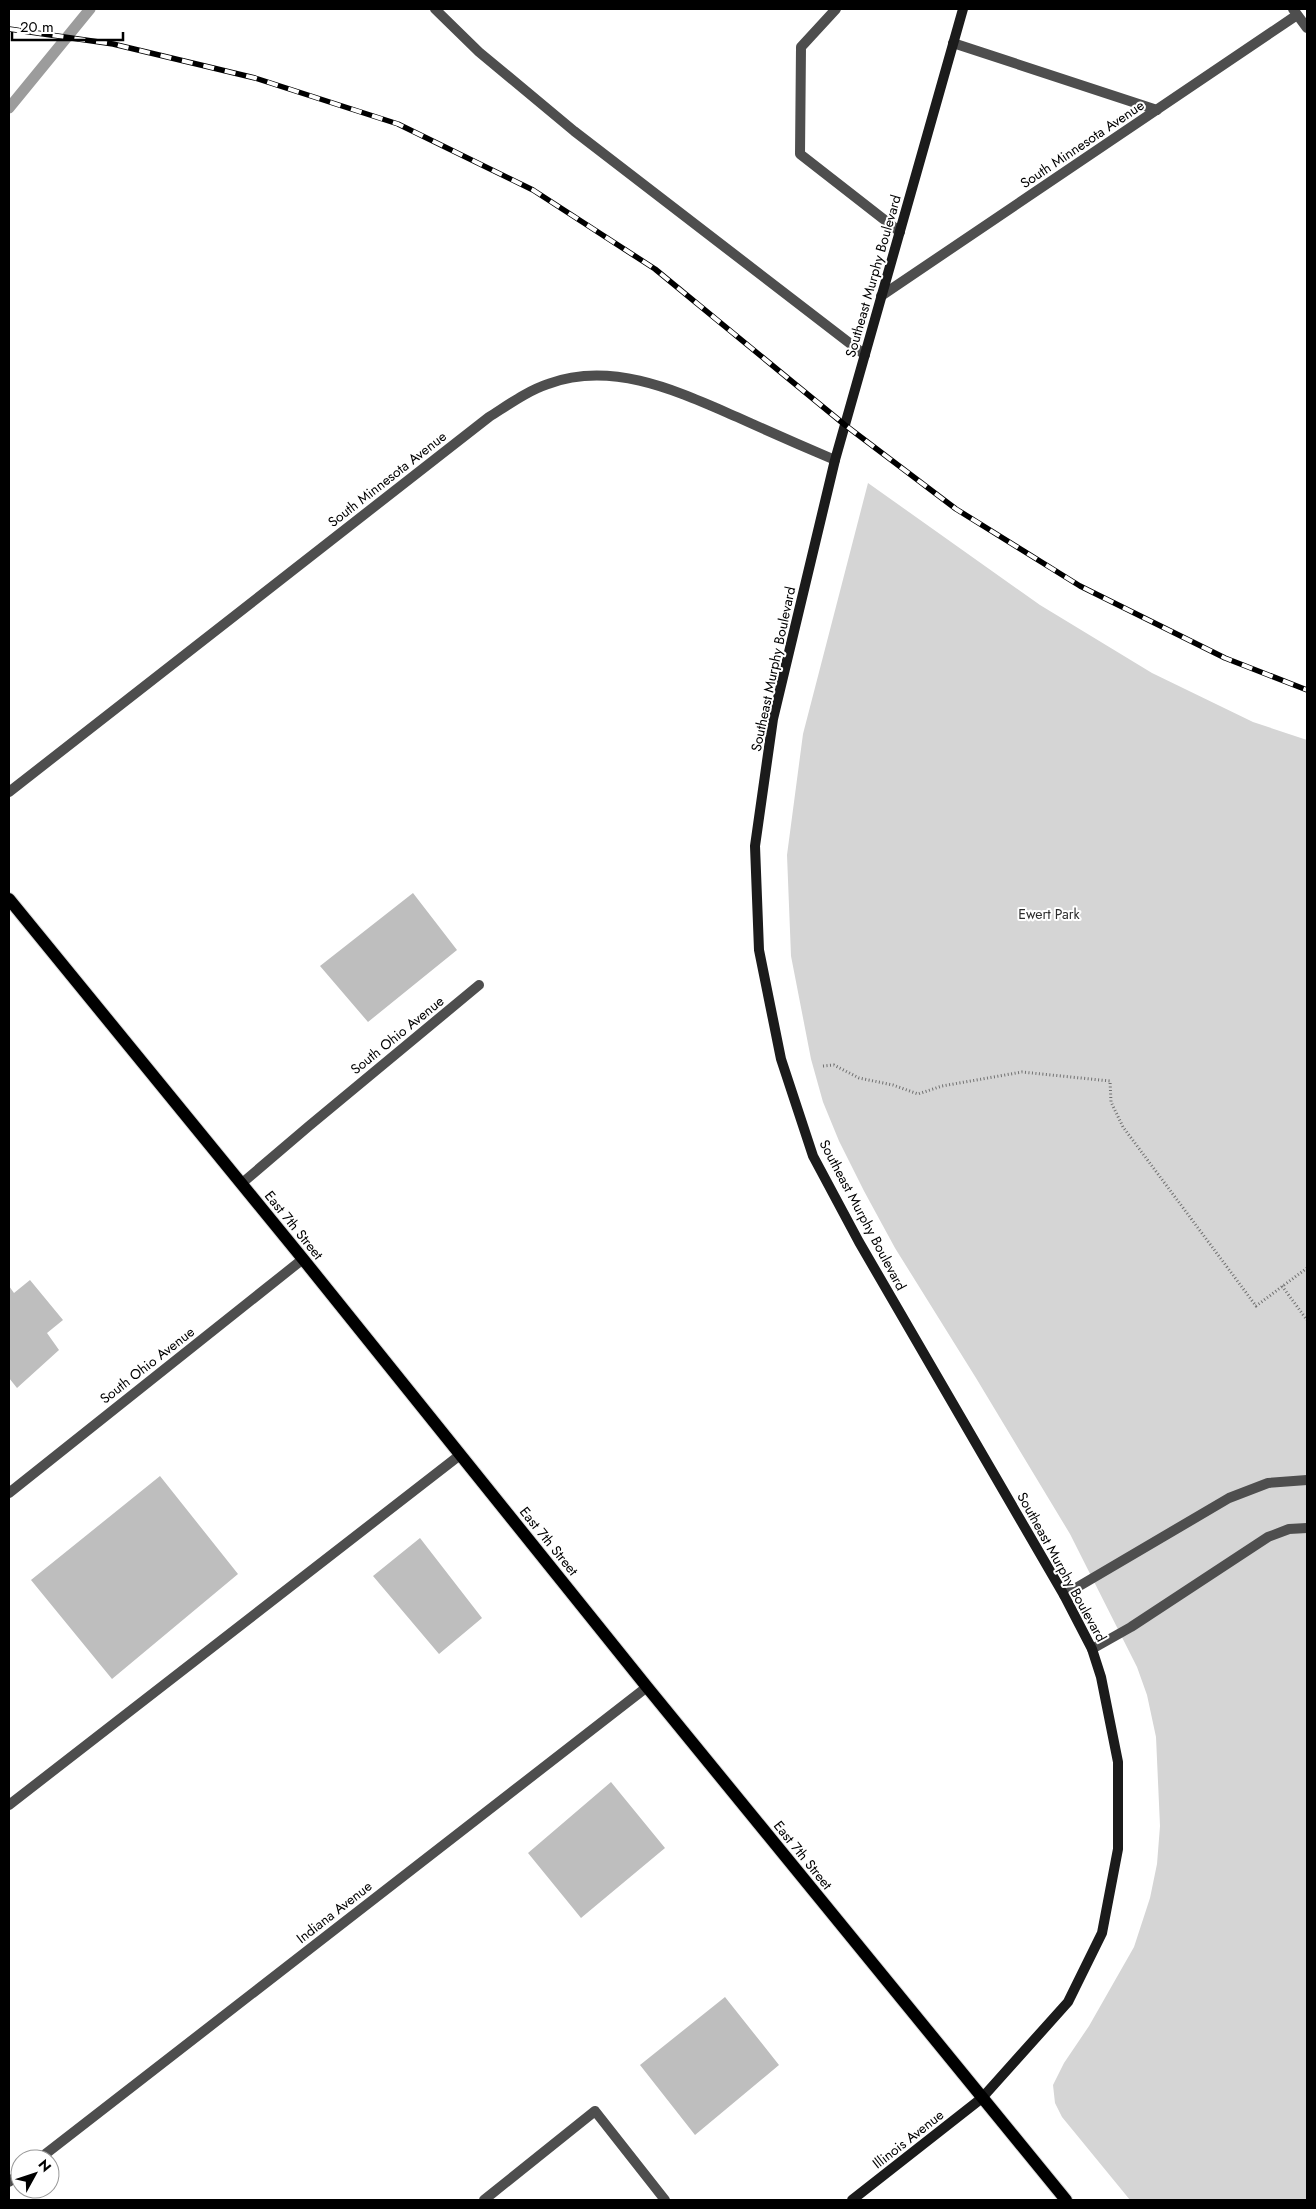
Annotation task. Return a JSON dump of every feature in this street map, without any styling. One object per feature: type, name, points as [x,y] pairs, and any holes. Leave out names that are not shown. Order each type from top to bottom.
[{"type":"main road","name":"East 7th Street","points":[[9,899],[303,1259],[647,1687],[1066,2200]]},
{"type":"street","points":[[436,9],[479,52],[574,131],[865,356]]},
{"type":"street","points":[[836,9],[800,47],[800,154],[900,232]]},
{"type":"street","name":"Southeast Murphy Boulevard","points":[[963,9],[835,460],[773,719],[755,846],[761,959],[781,1058],[813,1156],[859,1242],[1064,1595],[1092,1649],[1101,1677],[1118,1762],[1118,1849],[1102,1932],[1068,2002],[982,2098]]},
{"type":"street","points":[[1295,12],[1307,28]]},
{"type":"street","name":"South Minnesota Avenue","points":[[882,296],[1157,110],[1295,12]]},
{"type":"street","points":[[953,43],[1157,110]]},
{"type":"street","name":"South Minnesota Avenue","points":[[9,792],[489,417],[526,394],[549,384],[588,375],[644,381],[692,398],[835,460]]},
{"type":"street","name":"South Ohio Avenue","points":[[241,1184],[479,985]]},
{"type":"street","name":"South Ohio Avenue","points":[[9,1493],[303,1259]]},
{"type":"street","points":[[9,1805],[460,1455]]},
{"type":"street","points":[[1064,1595],[1229,1498],[1268,1483],[1307,1480]]},
{"type":"street","points":[[1092,1649],[1131,1627],[1268,1537],[1289,1529],[1307,1528]]},
{"type":"street","name":"Indiana Avenue","points":[[52,2149],[647,1687]]},
{"type":"street","name":"Illinois Avenue","points":[[852,2200],[982,2098]]},
{"type":"street","points":[[484,2200],[595,2111],[666,2200]]},
{"type":"path","points":[[823,1066],[834,1066],[859,1078],[893,1085],[918,1094],[942,1086],[1022,1072],[1110,1081],[1111,1102],[1123,1127],[1256,1306],[1307,1268]]},
{"type":"path","points":[[1282,1286],[1307,1320]]},
{"type":"green space","name":"Ewert Park","points":[[868,483],[1040,605],[1152,673],[1253,722],[1307,740],[1307,2200],[1130,2200],[1062,2117],[1055,2103],[1053,2085],[1064,2063],[1089,2026],[1134,1947],[1150,1898],[1157,1864],[1160,1826],[1156,1737],[1147,1695],[1137,1667],[1070,1534],[895,1248],[839,1141],[823,1102],[811,1059],[791,956],[787,855],[803,734]]},
{"type":"building","points":[[413,893],[457,950],[368,1022],[320,966]]},
{"type":"building","points":[[30,1280],[63,1320],[47,1333],[59,1350],[17,1388],[9,1378],[9,1286],[14,1293]]},
{"type":"building","points":[[160,1476],[238,1574],[112,1679],[31,1580]]},
{"type":"building","points":[[420,1538],[482,1618],[439,1654],[373,1576]]},
{"type":"building","points":[[611,1782],[665,1848],[581,1918],[528,1853]]},
{"type":"building","points":[[725,1997],[779,2065],[695,2135],[640,2065]]},
{"type":"waterway","points":[[9,108],[90,9]]},
{"type":"railway","points":[[9,29],[113,44],[255,78],[398,124],[533,190],[655,269],[845,425],[956,509],[1080,586],[1225,658],[1307,690]]}]
